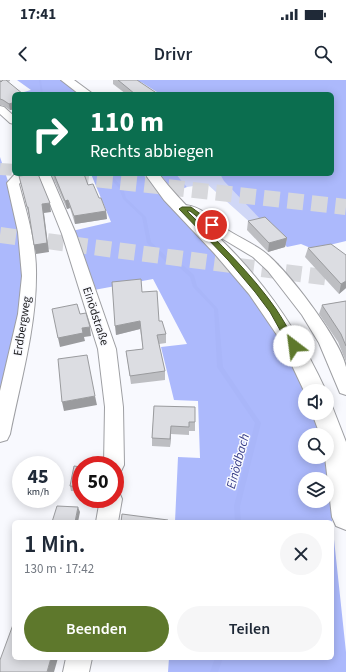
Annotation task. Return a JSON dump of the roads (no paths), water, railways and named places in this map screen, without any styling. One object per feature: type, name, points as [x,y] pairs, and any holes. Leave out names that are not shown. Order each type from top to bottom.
[{"type":"main road","points":[[67,80],[84,92]]},
{"type":"main road","points":[[154,176],[182,209],[230,259],[273,311],[301,359],[312,384]]},
{"type":"main road","points":[[327,420],[345,502]]},
{"type":"street","points":[[0,109],[12,119]]},
{"type":"street","name":"Erdbergweg","points":[[0,434],[26,314],[28,276],[25,232],[13,183],[20,176]]},
{"type":"street","name":"Einödstraße","points":[[45,176],[69,234],[108,349],[114,407],[114,456]]},
{"type":"street","points":[[182,209],[191,209],[223,233],[258,254],[272,268],[308,312],[327,343],[346,388]]},
{"type":"street","points":[[106,520],[109,508]]},
{"type":"street","points":[[76,672],[79,660]]},
{"type":"waterway","name":"Einödbach","points":[[40,80],[42,92]]},
{"type":"waterway","name":"Einödbach","points":[[110,176],[121,188],[124,198],[144,217],[149,242],[168,261],[182,267],[192,276],[195,286],[216,309],[220,367],[258,423],[237,506],[238,520]]},
{"type":"waterway","name":"Einödbach","points":[[214,672],[218,660]]},
{"type":"tunnel","points":[[0,169],[12,170]]},
{"type":"tunnel","points":[[67,176],[346,207]]},
{"type":"tunnel","points":[[0,235],[346,280]]}]
